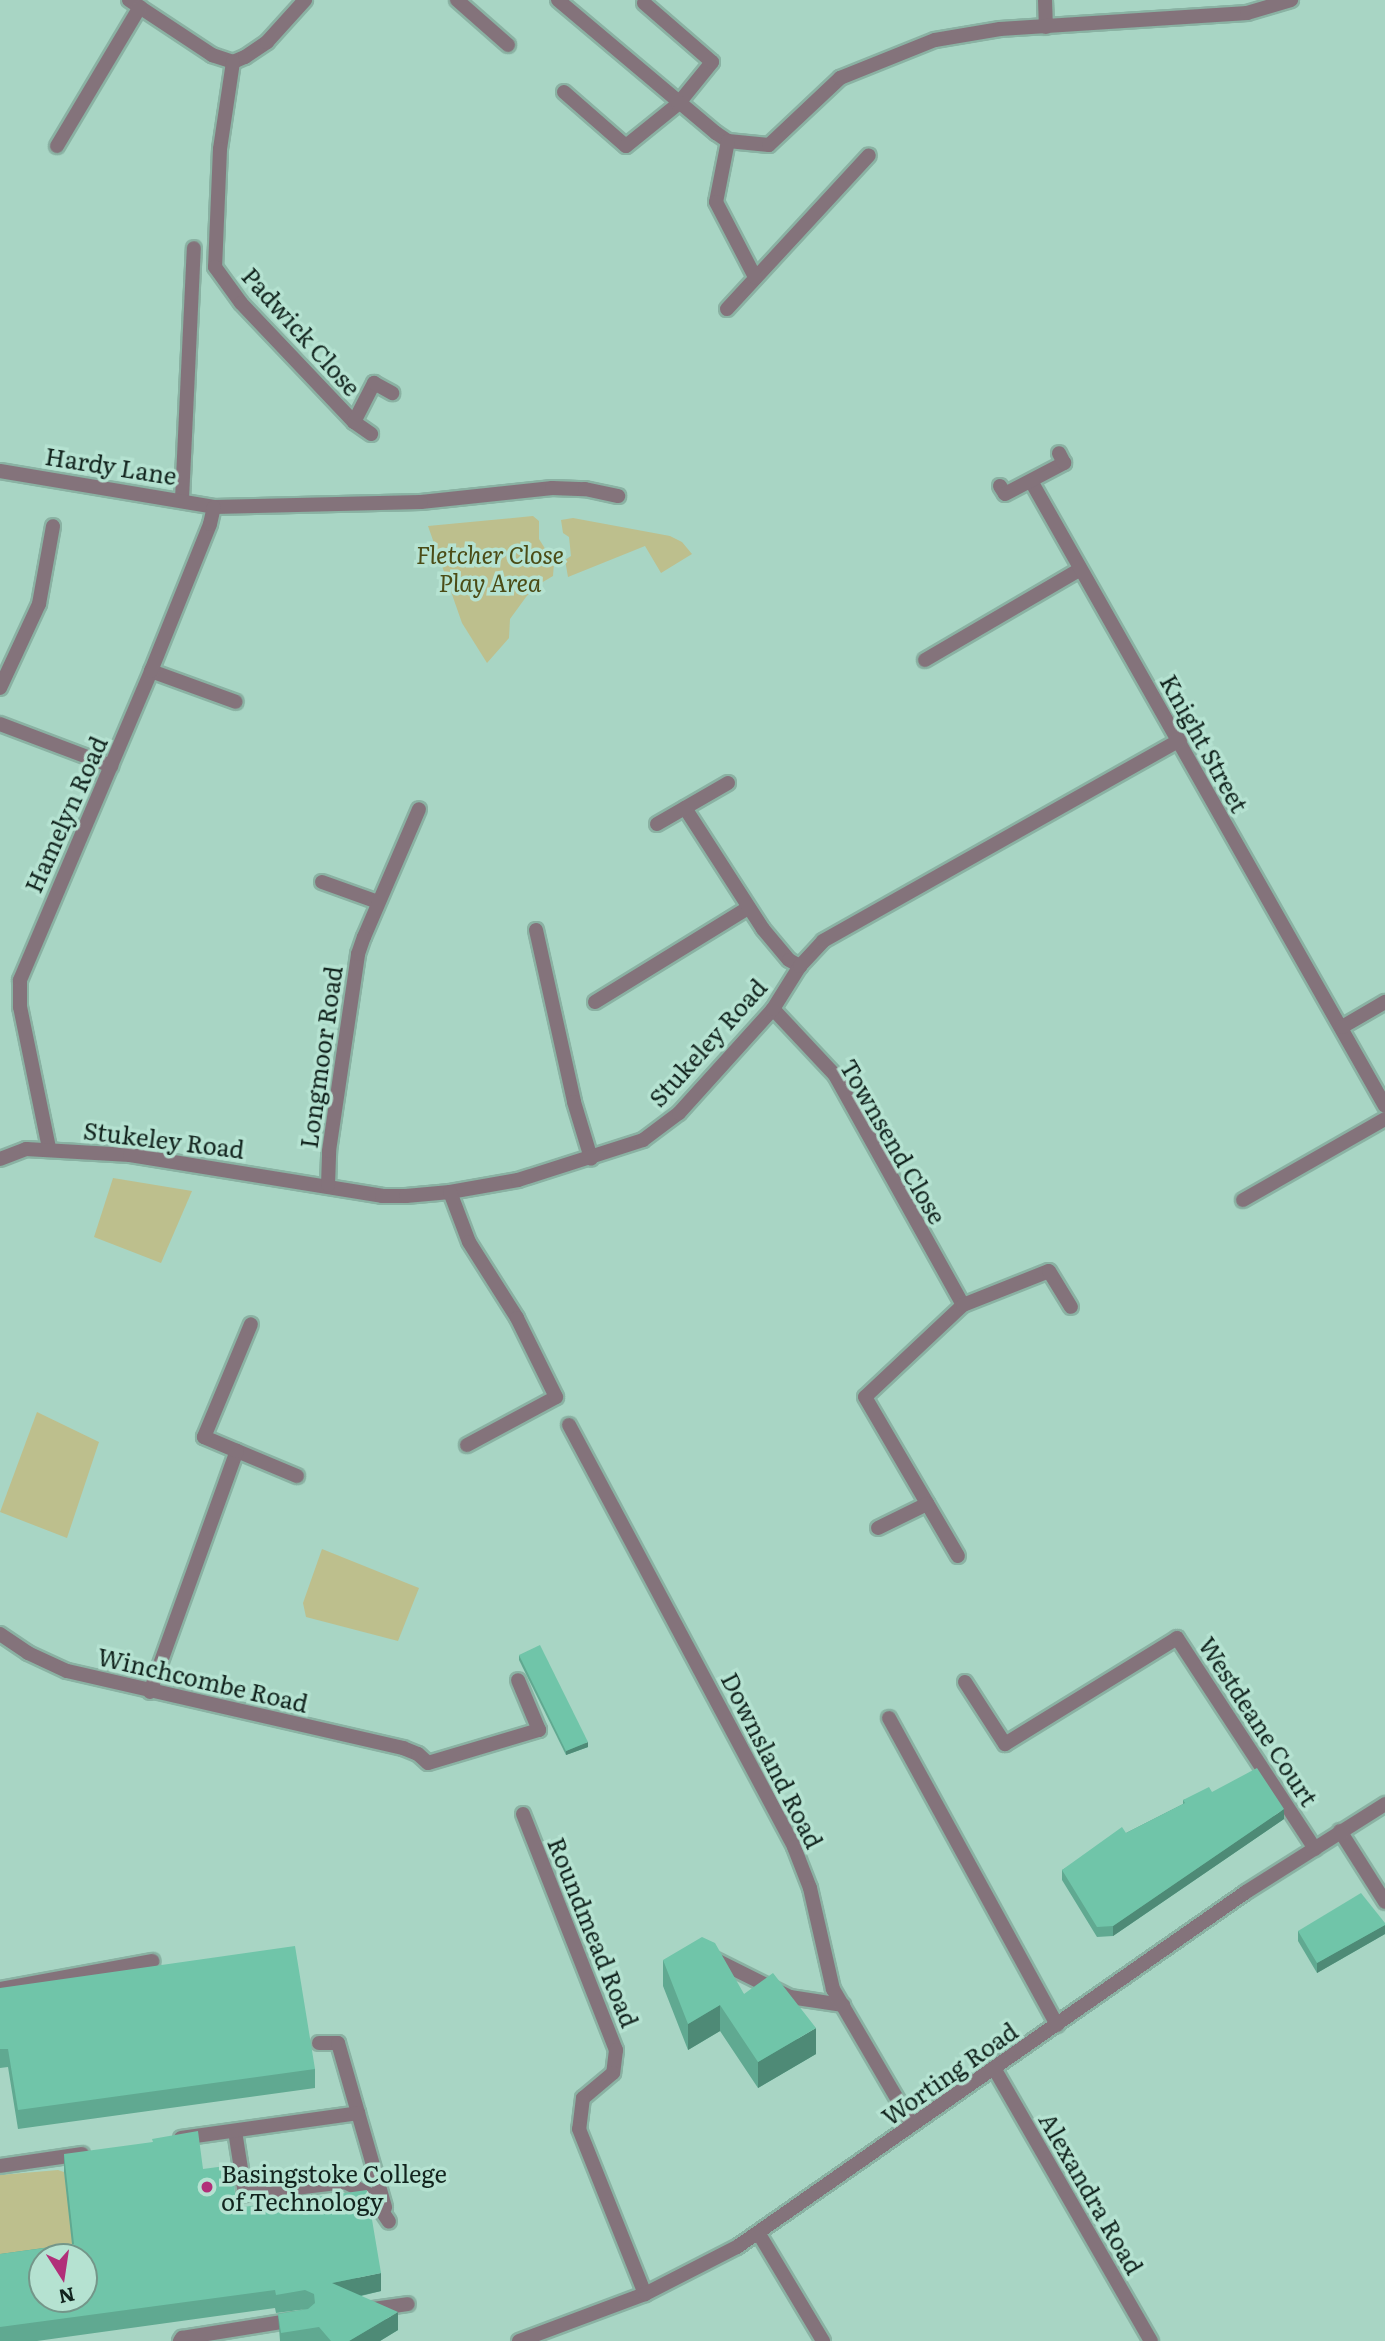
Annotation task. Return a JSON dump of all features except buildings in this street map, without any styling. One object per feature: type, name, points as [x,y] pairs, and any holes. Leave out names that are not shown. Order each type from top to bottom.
[{"type":"street","points":[[57,146],[134,4],[212,55],[233,62],[267,42],[305,0]]},
{"type":"street","points":[[457,0],[508,45]]},
{"type":"street","points":[[558,0],[678,104],[728,141],[769,145],[840,78],[935,40],[1000,29],[1247,13],[1291,0]]},
{"type":"street","points":[[1045,0],[1046,27]]},
{"type":"street","points":[[564,92],[626,146],[678,104],[712,62],[644,3]]},
{"type":"street","name":"Padwick Close","points":[[233,62],[217,186],[215,267],[241,303],[354,422],[371,434]]},
{"type":"street","points":[[728,141],[716,202],[755,277]]},
{"type":"street","points":[[727,309],[869,155]]},
{"type":"street","points":[[182,499],[194,248]]},
{"type":"street","name":"Padwick Close","points":[[354,422],[374,383],[392,393]]},
{"type":"street","points":[[1000,486],[1005,494],[1064,463],[1059,453]]},
{"type":"street","name":"Hardy Lane","points":[[0,471],[214,506],[421,502],[552,488],[585,489],[618,496]]},
{"type":"street","name":"Knight Street","points":[[1031,481],[1079,570],[1180,740],[1274,915],[1342,1027],[1385,1106]]},
{"type":"street","name":"Hamelyn Road","points":[[49,1148],[20,1007],[20,980],[151,671],[211,524],[214,506]]},
{"type":"street","points":[[0,688],[39,604],[53,526]]},
{"type":"street","points":[[925,660],[1079,570]]},
{"type":"street","points":[[151,671],[236,702]]},
{"type":"street","points":[[0,724],[111,766]]},
{"type":"street","name":"Stukeley Road","points":[[0,1159],[26,1149],[49,1148],[130,1155],[328,1185],[382,1196],[450,1192],[519,1180],[643,1140],[661,1128],[773,1009],[800,966],[823,941],[1180,740]]},
{"type":"street","points":[[657,824],[728,783]]},
{"type":"street","points":[[685,808],[748,908],[789,960],[800,966]]},
{"type":"street","name":"Longmoor Road","points":[[328,1185],[329,1151],[358,954],[419,809]]},
{"type":"street","points":[[322,882],[378,902]]},
{"type":"street","points":[[594,1002],[748,908]]},
{"type":"street","points":[[536,930],[574,1102],[591,1158]]},
{"type":"street","points":[[1342,1027],[1385,1002]]},
{"type":"street","name":"Townsend Close","points":[[773,1009],[835,1075],[962,1305]]},
{"type":"street","points":[[1242,1200],[1385,1119]]},
{"type":"street","points":[[450,1192],[469,1242],[516,1318],[556,1397],[467,1444]]},
{"type":"street","points":[[958,1556],[865,1397],[962,1305],[1049,1271],[1071,1307]]},
{"type":"street","points":[[251,1324],[204,1437],[297,1476]]},
{"type":"street","name":"Downsland Road","points":[[569,1425],[794,1847],[810,1888],[832,1989],[912,2124]]},
{"type":"street","points":[[150,1692],[237,1451]]},
{"type":"street","points":[[878,1528],[927,1504]]},
{"type":"street","name":"Winchcombe Road","points":[[0,1635],[28,1653],[67,1671],[403,1748],[418,1754],[428,1763],[539,1730],[518,1680]]},
{"type":"street","name":"Westdeane Court","points":[[965,1682],[1005,1744],[1177,1639],[1315,1849]]},
{"type":"street","points":[[889,1718],[1057,2025]]},
{"type":"street","name":"Worting Road","points":[[519,2341],[645,2294],[759,2234],[912,2124],[1247,1892],[1385,1804]]},
{"type":"street","name":"Roundmead Road","points":[[523,1814],[616,2050],[613,2073],[583,2098],[579,2129],[645,2294]]},
{"type":"street","points":[[1340,1831],[1385,1902]]},
{"type":"street","points":[[700,1951],[790,1997],[843,2006]]},
{"type":"street","points":[[0,1989],[152,1961]]},
{"type":"street","points":[[235,2131],[245,2194],[345,2182],[371,2195],[389,2222],[338,2043],[319,2043]]},
{"type":"street","name":"Alexandra Road","points":[[994,2068],[1151,2341]]},
{"type":"street","points":[[165,2141],[358,2113]]},
{"type":"street","points":[[0,2166],[100,2151]]},
{"type":"street","points":[[759,2234],[823,2341]]},
{"type":"street","points":[[373,2309],[408,2304]]},
{"type":"street","points":[[180,2341],[182,2338],[306,2318]]},
{"type":"green space","name":"Fletcher Close Play Area","points":[[533,516],[539,521],[539,539],[554,563],[553,576],[536,586],[526,597],[510,619],[509,638],[487,663],[462,623],[428,526]]},
{"type":"green space","name":"Fletcher Close Play Area","points":[[573,518],[670,536],[682,542],[692,554],[661,573],[645,546],[568,577],[565,560],[571,556],[569,537],[563,533],[561,520]]},
{"type":"green space","points":[[113,1178],[192,1191],[161,1263],[94,1237]]},
{"type":"green space","points":[[37,1412],[99,1442],[67,1538],[0,1512]]},
{"type":"green space","points":[[322,1549],[419,1588],[398,1641],[306,1617],[303,1603]]},
{"type":"green space","points":[[58,2170],[64,2172],[80,2243],[28,2243],[28,2262],[0,2273],[0,2175]]},
{"type":"place","name":"Basingstoke College of Technology","points":[[207,2187]]}]
